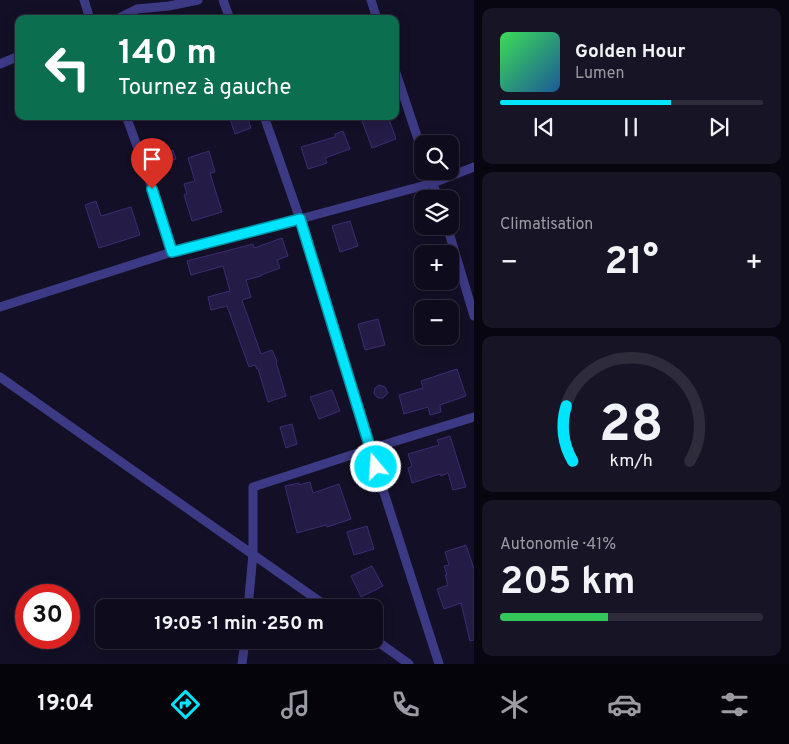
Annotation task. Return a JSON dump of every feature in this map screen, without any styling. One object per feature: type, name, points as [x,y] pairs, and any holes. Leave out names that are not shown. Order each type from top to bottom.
[{"type":"street","points":[[84,0],[89,15]]},
{"type":"street","points":[[125,15],[137,9],[169,6],[198,0]]},
{"type":"street","points":[[223,0],[229,15]]},
{"type":"street","points":[[371,0],[377,15]]},
{"type":"street","points":[[0,64],[15,58]]},
{"type":"street","points":[[399,82],[417,135]]},
{"type":"street","points":[[127,120],[147,173],[172,252]]},
{"type":"street","points":[[265,120],[300,219],[370,449],[439,664]]},
{"type":"street","points":[[0,307],[172,252],[434,183],[474,167]]},
{"type":"street","points":[[433,180],[436,190]]},
{"type":"street","points":[[450,235],[474,316]]},
{"type":"street","points":[[0,377],[316,599]]},
{"type":"street","points":[[249,599],[253,554],[253,487],[474,417]]},
{"type":"street","points":[[383,645],[409,664]]},
{"type":"street","points":[[242,664],[243,649]]},
{"type":"building","points":[[230,120],[248,120],[251,128],[235,134]]},
{"type":"building","points":[[389,120],[396,139],[372,148],[362,121]]},
{"type":"building","points":[[343,131],[350,149],[325,158],[327,163],[308,169],[301,147],[335,137],[335,134]]},
{"type":"building","points":[[173,150],[176,159],[158,165],[154,156]]},
{"type":"building","points":[[209,151],[215,172],[210,173],[222,212],[192,221],[184,195],[187,194],[184,184],[195,181],[188,158]]},
{"type":"building","points":[[96,201],[101,216],[131,207],[140,235],[99,248],[85,205]]},
{"type":"building","points":[[350,221],[358,246],[340,252],[332,226]]},
{"type":"building","points":[[282,238],[288,256],[277,260],[280,268],[246,280],[251,297],[242,300],[261,354],[272,350],[277,361],[286,396],[268,402],[258,369],[255,365],[249,367],[227,306],[211,310],[208,297],[230,291],[223,266],[191,275],[187,261],[253,244],[254,248]]},
{"type":"building","points":[[378,319],[385,345],[365,350],[358,324]]},
{"type":"building","points":[[457,369],[466,396],[440,405],[441,412],[430,415],[428,407],[404,414],[399,395],[423,388],[421,381]]},
{"type":"building","points":[[379,385],[385,387],[388,393],[383,398],[378,398],[374,394],[375,388]]},
{"type":"building","points":[[332,390],[340,411],[319,419],[310,397]]},
{"type":"building","points":[[292,424],[297,444],[286,448],[280,427]]},
{"type":"building","points":[[450,436],[466,487],[453,490],[448,473],[412,483],[408,468],[412,466],[408,454],[439,445],[437,440]]},
{"type":"building","points":[[310,482],[313,493],[339,484],[351,519],[327,527],[326,525],[297,533],[285,486]]},
{"type":"building","points":[[367,526],[374,549],[354,555],[347,532]]},
{"type":"building","points":[[466,545],[474,569],[474,640],[470,641],[461,603],[444,609],[437,589],[448,585],[444,566],[449,565],[445,552]]},
{"type":"building","points":[[372,566],[383,586],[361,597],[351,576]]},
{"type":"route","points":[[152,189],[172,252],[300,219],[376,467]]}]
